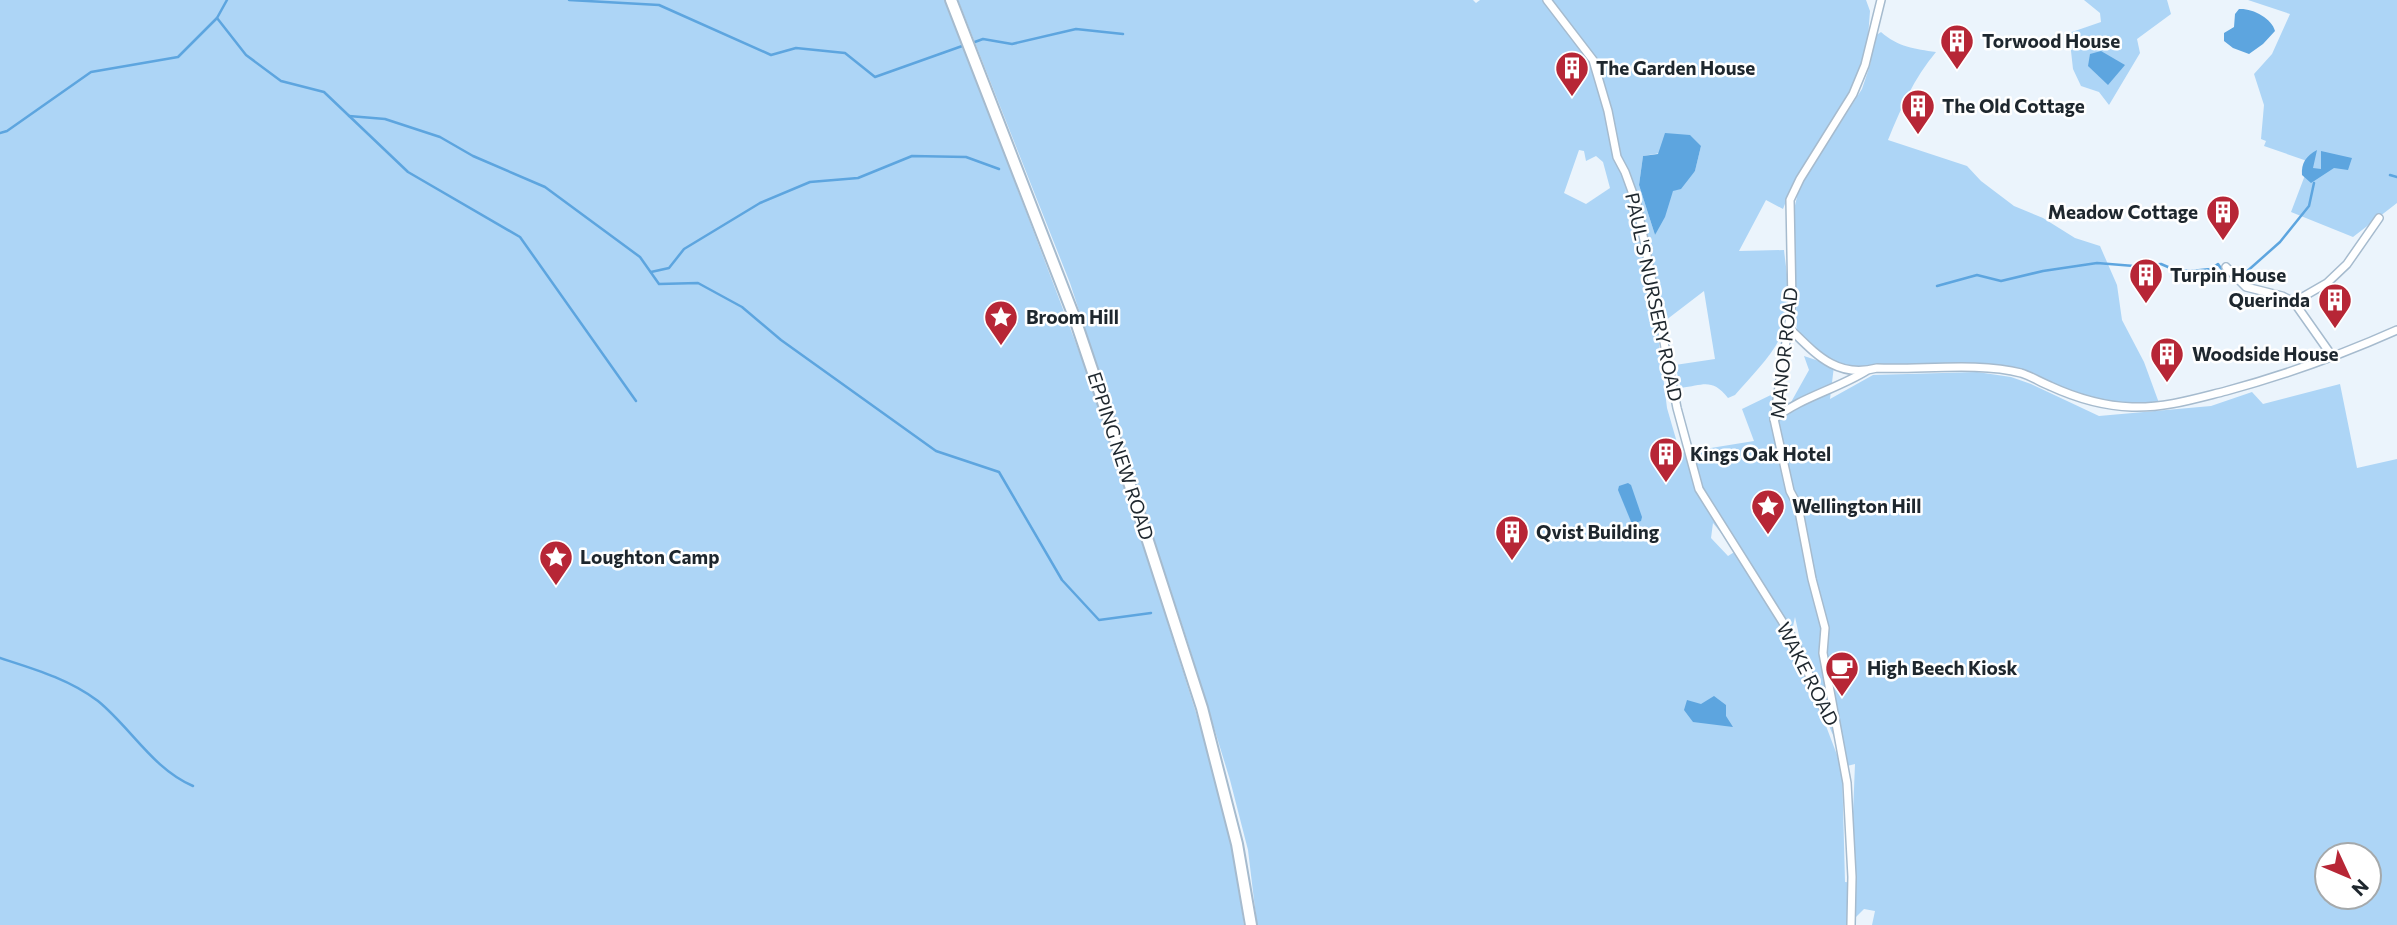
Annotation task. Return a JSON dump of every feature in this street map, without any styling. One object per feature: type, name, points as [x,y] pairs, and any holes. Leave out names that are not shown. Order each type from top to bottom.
[{"type":"main road","name":"EPPING NEW ROAD","points":[[951,0],[1075,319],[1105,408],[1202,708],[1237,844],[1251,925]]},
{"type":"street","name":"PAUL'S NURSERY ROAD","points":[[1547,0],[1593,60],[1608,111],[1617,158],[1637,205],[1677,408],[1699,489],[1742,559]]},
{"type":"street","points":[[1872,0],[1876,14]]},
{"type":"street","name":"MANOR ROAD","points":[[1835,721],[1823,653],[1825,628],[1812,579],[1798,506],[1790,491],[1774,419],[1792,303],[1790,200],[1800,179],[1853,94],[1866,65],[1881,0]]},
{"type":"street","points":[[2294,302],[2327,283],[2347,264],[2379,218]]},
{"type":"street","points":[[2226,267],[2246,287],[2282,296],[2294,302],[2332,356]]},
{"type":"street","points":[[1789,328],[1821,359],[1844,369],[1867,371]]},
{"type":"street","points":[[1774,419],[1796,404],[1877,368],[1997,369],[2022,373],[2077,398],[2097,403],[2156,407],[2192,401],[2262,382],[2319,363],[2397,330]]},
{"type":"street","name":"WAKE ROAD","points":[[1742,559],[1794,640],[1826,714],[1835,721],[1847,783],[1852,925]]},
{"type":"shaded area","points":[[0,0],[946,0],[1097,399],[1216,776],[1233,847],[1244,925],[0,925]]},
{"type":"shaded area","points":[[958,0],[1473,0],[1476,3],[1480,0],[1866,0],[1870,11],[1868,38],[1861,75],[1855,90],[1809,158],[1783,209],[1766,200],[1739,251],[1784,250],[1789,292],[1788,309],[1784,329],[1773,349],[1735,395],[1728,398],[1712,385],[1681,388],[1675,365],[1715,359],[1704,291],[1657,327],[1667,408],[1680,453],[1754,441],[1742,409],[1777,392],[1790,404],[1809,370],[1804,356],[1834,366],[1830,399],[1873,375],[1977,372],[2011,377],[2031,384],[2099,416],[2211,406],[2252,392],[2263,404],[2340,384],[2357,468],[2397,459],[2397,925],[1872,925],[1875,911],[1864,909],[1848,925],[1257,925],[1248,850],[1230,780],[1070,283]],"holes":[[[1701,146],[1695,171],[1673,190],[1655,235],[1639,185],[1643,156]],[[1579,150],[1584,151],[1586,161],[1596,156],[1603,162],[1610,188],[1586,204],[1564,193]],[[1713,523],[1736,551],[1728,556],[1711,538]],[[1795,617],[1808,676],[1808,679],[1789,645]],[[1810,684],[1847,766],[1855,764],[1855,883],[1845,882],[1842,768]]]},
{"type":"shaded area","points":[[2084,0],[2167,0],[2171,14],[2137,39],[2140,53],[2109,105],[2099,92],[2081,86],[2073,69],[2069,33],[2101,22],[2100,13]]},
{"type":"shaded area","points":[[2248,0],[2397,0],[2397,203],[2353,237],[2291,212],[2310,162],[2264,146],[2266,141],[2261,139],[2264,105],[2254,74],[2272,54],[2290,14]]},
{"type":"shaded area","points":[[1881,32],[1900,44],[1936,52],[1903,105],[1888,140],[1967,166],[1981,181],[2014,206],[2043,218],[2075,238],[2100,246],[2117,285],[2122,320],[2144,362],[2159,403],[2096,401],[2013,369],[1856,368],[1836,365],[1803,339],[1795,319],[1797,302],[1791,223],[1799,188],[1862,89],[1875,36]]},
{"type":"water","points":[[2239,9],[2261,15],[2270,22],[2275,31],[2249,54],[2224,41],[2224,33],[2234,27],[2235,14]]},
{"type":"water","points":[[2101,51],[2125,65],[2108,85],[2088,66],[2090,54]]},
{"type":"water","points":[[1665,133],[1690,135],[1701,146],[1695,171],[1681,189],[1673,191],[1665,217],[1655,235],[1639,185],[1643,156],[1658,154]]},
{"type":"water","points":[[2317,150],[2313,168],[2321,169],[2321,151],[2352,158],[2348,170],[2334,168],[2311,183],[2302,175],[2302,167],[2307,157]]},
{"type":"water","points":[[1628,483],[1642,517],[1641,521],[1632,524],[1618,490],[1619,486]]},
{"type":"water","points":[[1714,696],[1726,705],[1726,716],[1733,727],[1693,722],[1684,710],[1687,700],[1701,704]]},
{"type":"waterway","points":[[217,18],[227,0]]},
{"type":"waterway","points":[[569,0],[659,5],[771,55],[796,48],[845,53],[875,77],[965,45]]},
{"type":"waterway","points":[[0,133],[7,131],[91,72],[178,57],[217,18],[246,55],[281,81],[324,92],[408,172],[520,237],[636,401]]},
{"type":"waterway","points":[[972,43],[983,39],[1012,44],[1076,29],[1123,34]]},
{"type":"waterway","points":[[349,116],[385,119],[440,137],[473,156],[545,187],[640,257],[659,284],[698,283],[742,307],[781,340],[936,451],[999,472],[1062,580],[1099,620],[1151,613]]},
{"type":"waterway","points":[[651,272],[669,268],[684,249],[760,203],[810,182],[858,178],[912,156],[966,157],[999,169]]},
{"type":"waterway","points":[[2390,175],[2397,177]]},
{"type":"waterway","points":[[1937,286],[1977,275],[2001,281],[2097,263],[2134,266],[2161,264],[2175,270],[2191,271],[2210,269],[2218,264],[2225,274],[2244,274],[2280,242],[2309,206],[2314,183]]},
{"type":"waterway","points":[[0,658],[51,675],[87,693],[110,712],[154,759],[179,779],[193,786]]},
{"type":"place","name":"Torwood House","points":[[1957,71]]},
{"type":"place","name":"The Garden House","points":[[1572,98]]},
{"type":"place","name":"The Old Cottage","points":[[1918,136]]},
{"type":"place","name":"Meadow Cottage","points":[[2223,242]]},
{"type":"place","name":"Turpin House","points":[[2146,305]]},
{"type":"place","name":"Querinda","points":[[2335,330]]},
{"type":"place","name":"Broom Hill","points":[[1001,347]]},
{"type":"place","name":"Woodside House","points":[[2167,384]]},
{"type":"place","name":"Kings Oak Hotel","points":[[1666,484]]},
{"type":"place","name":"Wellington Hill","points":[[1768,536]]},
{"type":"place","name":"Qvist Building","points":[[1512,562]]},
{"type":"place","name":"Loughton Camp","points":[[556,587]]},
{"type":"place","name":"High Beech Kiosk","points":[[1842,698]]}]
